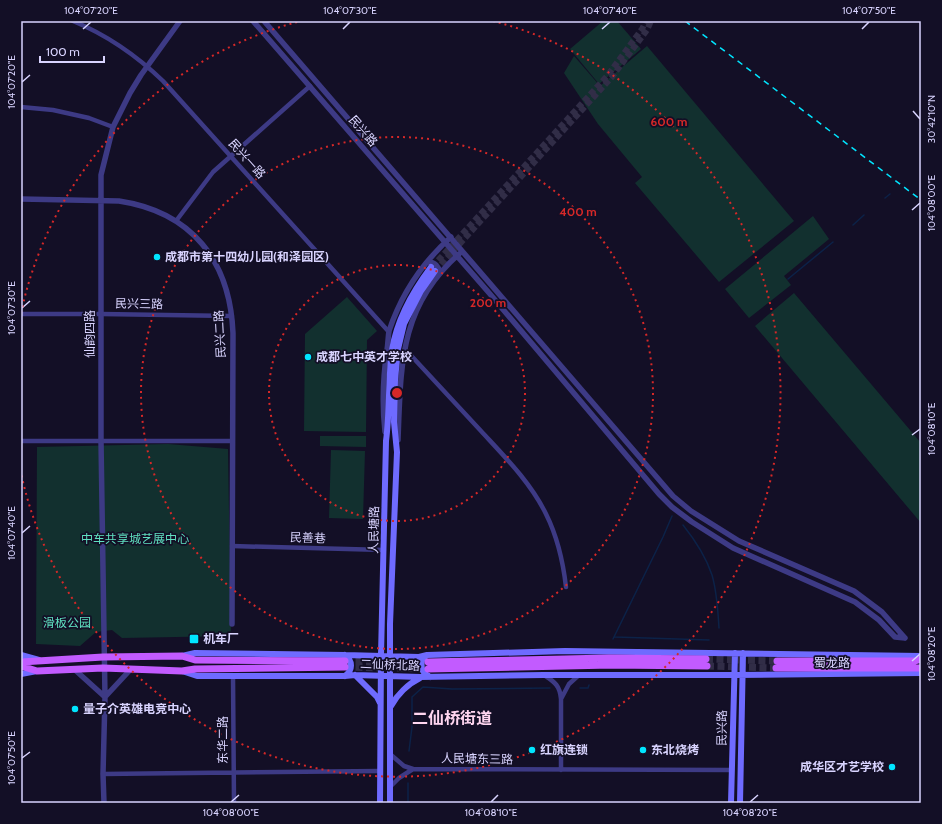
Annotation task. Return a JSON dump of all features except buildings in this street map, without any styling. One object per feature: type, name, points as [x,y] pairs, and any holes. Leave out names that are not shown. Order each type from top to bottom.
[{"type":"main road","name":"人民塘路","points":[[380,803],[381,656],[386,441],[389,418],[392,349],[408,303],[424,277],[433,268]]},
{"type":"main road","name":"人民塘路","points":[[390,803],[390,624],[397,452],[394,422],[395,380],[400,337],[404,324],[413,304],[433,268]]},
{"type":"main road","name":"蜀龙路","points":[[345,661],[391,656],[420,658],[428,662],[565,651],[921,656]]},
{"type":"main road","name":"民兴路","points":[[731,803],[735,653]]},
{"type":"main road","name":"民兴路","points":[[740,803],[743,653]]},
{"type":"main road","points":[[21,655],[39,660]]},
{"type":"main road","points":[[21,662],[104,657],[182,656],[195,660],[345,661]]},
{"type":"main road","points":[[430,677],[424,674],[422,670],[422,660],[428,662],[610,658],[706,662]]},
{"type":"main road","points":[[182,671],[195,669],[345,661],[350,659],[350,672],[345,676]]},
{"type":"main road","name":"蜀龙路","points":[[921,659],[915,661],[777,664],[921,668]]},
{"type":"main road","name":"二仙桥北路","points":[[21,666],[36,671]]},
{"type":"main road","name":"二仙桥北路","points":[[21,674],[36,671],[103,668],[182,671],[197,676],[381,675],[430,677],[544,675],[743,675]]},
{"type":"main road","name":"蜀龙路","points":[[743,675],[921,673]]},
{"type":"main road","points":[[355,675],[377,697],[381,705]]},
{"type":"main road","points":[[390,707],[396,697],[413,681],[420,677]]},
{"type":"street","name":"民兴一路","points":[[73,21],[118,44],[148,66],[389,332]]},
{"type":"street","name":"仙韵四路","points":[[104,803],[103,774],[105,697],[103,668],[101,441],[101,175],[113,126],[130,93],[180,21]]},
{"type":"street","name":"民兴路","points":[[253,21],[457,256],[641,474],[672,507],[692,522],[733,548],[855,602],[879,620],[895,637],[905,638],[882,612],[854,591],[739,542],[691,511],[673,496],[452,237],[264,21]]},
{"type":"street","points":[[176,221],[213,172],[316,81]]},
{"type":"street","points":[[21,107],[53,110],[89,118],[113,126]]},
{"type":"street","name":"民兴二路","points":[[21,199],[101,200],[128,202],[165,214],[176,221],[200,241],[214,260],[227,292],[232,316],[232,624]]},
{"type":"street","points":[[397,452],[401,372],[407,335],[417,309],[426,293],[433,268],[445,243],[452,237]]},
{"type":"street","points":[[386,441],[384,418],[384,373],[389,332],[411,284],[433,268],[457,256],[463,251]]},
{"type":"street","name":"民兴三路","points":[[21,314],[232,316]]},
{"type":"street","points":[[405,349],[492,443],[533,491],[546,514],[556,538],[563,563],[566,587]]},
{"type":"street","points":[[21,441],[232,441]]},
{"type":"street","name":"民善巷","points":[[232,546],[384,550]]},
{"type":"street","points":[[74,669],[105,697],[130,670]]},
{"type":"street","points":[[544,675],[559,686],[561,699],[561,770]]},
{"type":"street","points":[[561,699],[569,684],[579,675]]},
{"type":"street","name":"东华二路","points":[[233,676],[234,803]]},
{"type":"street","name":"人民塘东三路","points":[[390,754],[404,766],[413,769],[732,770]]},
{"type":"street","points":[[390,786],[413,769]]},
{"type":"street","points":[[103,774],[380,771]]},
{"type":"green space","points":[[603,21],[617,21],[641,49],[599,84],[570,49]]},
{"type":"green space","points":[[647,46],[794,221],[719,282],[635,183],[642,177],[598,124],[564,73],[574,56],[600,86]]},
{"type":"green space","points":[[813,216],[829,239],[784,276],[791,285],[749,318],[725,289]]},
{"type":"green space","points":[[794,293],[921,443],[921,523],[755,326]]},
{"type":"green space","points":[[347,297],[377,331],[367,340],[366,432],[304,431],[305,334]]},
{"type":"green space","points":[[320,436],[366,436],[366,447],[320,446]]},
{"type":"green space","name":"中车共享城艺展中心","points":[[168,444],[228,449],[231,636],[122,638],[112,630],[96,632],[80,646],[36,644],[37,447]]},
{"type":"green space","points":[[331,450],[365,451],[363,519],[329,518]]},
{"type":"waterway","points":[[885,198],[890,194]]},
{"type":"waterway","points":[[853,225],[864,215]]},
{"type":"waterway","points":[[788,279],[833,242]]},
{"type":"waterway","points":[[613,639],[672,516]]},
{"type":"waterway","points":[[683,525],[700,549],[712,575],[718,608],[719,628]]},
{"type":"waterway","points":[[615,637],[709,640]]},
{"type":"waterway","points":[[580,688],[588,688],[589,685]]},
{"type":"waterway","points":[[409,751],[412,727],[412,697],[423,687],[452,689],[550,688]]},
{"type":"waterway","points":[[408,783],[408,803]]},
{"type":"tunnel","points":[[432,267],[607,76],[642,29],[646,21]]},
{"type":"tunnel","points":[[435,271],[612,77],[647,30],[651,21]]},
{"type":"tunnel","points":[[706,659],[777,661]]},
{"type":"tunnel","points":[[345,661],[428,662]]},
{"type":"tunnel","points":[[707,666],[776,668]]},
{"type":"tunnel","points":[[345,667],[427,669]]},
{"type":"railway","points":[[685,21],[921,200]]},
{"type":"place","name":"成都市第十四幼儿园(和泽园区)","points":[[157,257]]},
{"type":"place","name":"成都七中英才学校","points":[[308,357]]},
{"type":"place","name":"机车厂","points":[[194,639]]},
{"type":"place","name":"量子介英雄电竞中心","points":[[75,709]]},
{"type":"place","name":"红旗连锁","points":[[532,750]]},
{"type":"place","name":"东北烧烤","points":[[643,750]]},
{"type":"place","name":"成华区才艺学校","points":[[892,767]]},
{"type":"district","name":"二仙桥街道","points":[[452,718]]},
{"type":"park label","name":"滑板公园","points":[[67,623]]}]
